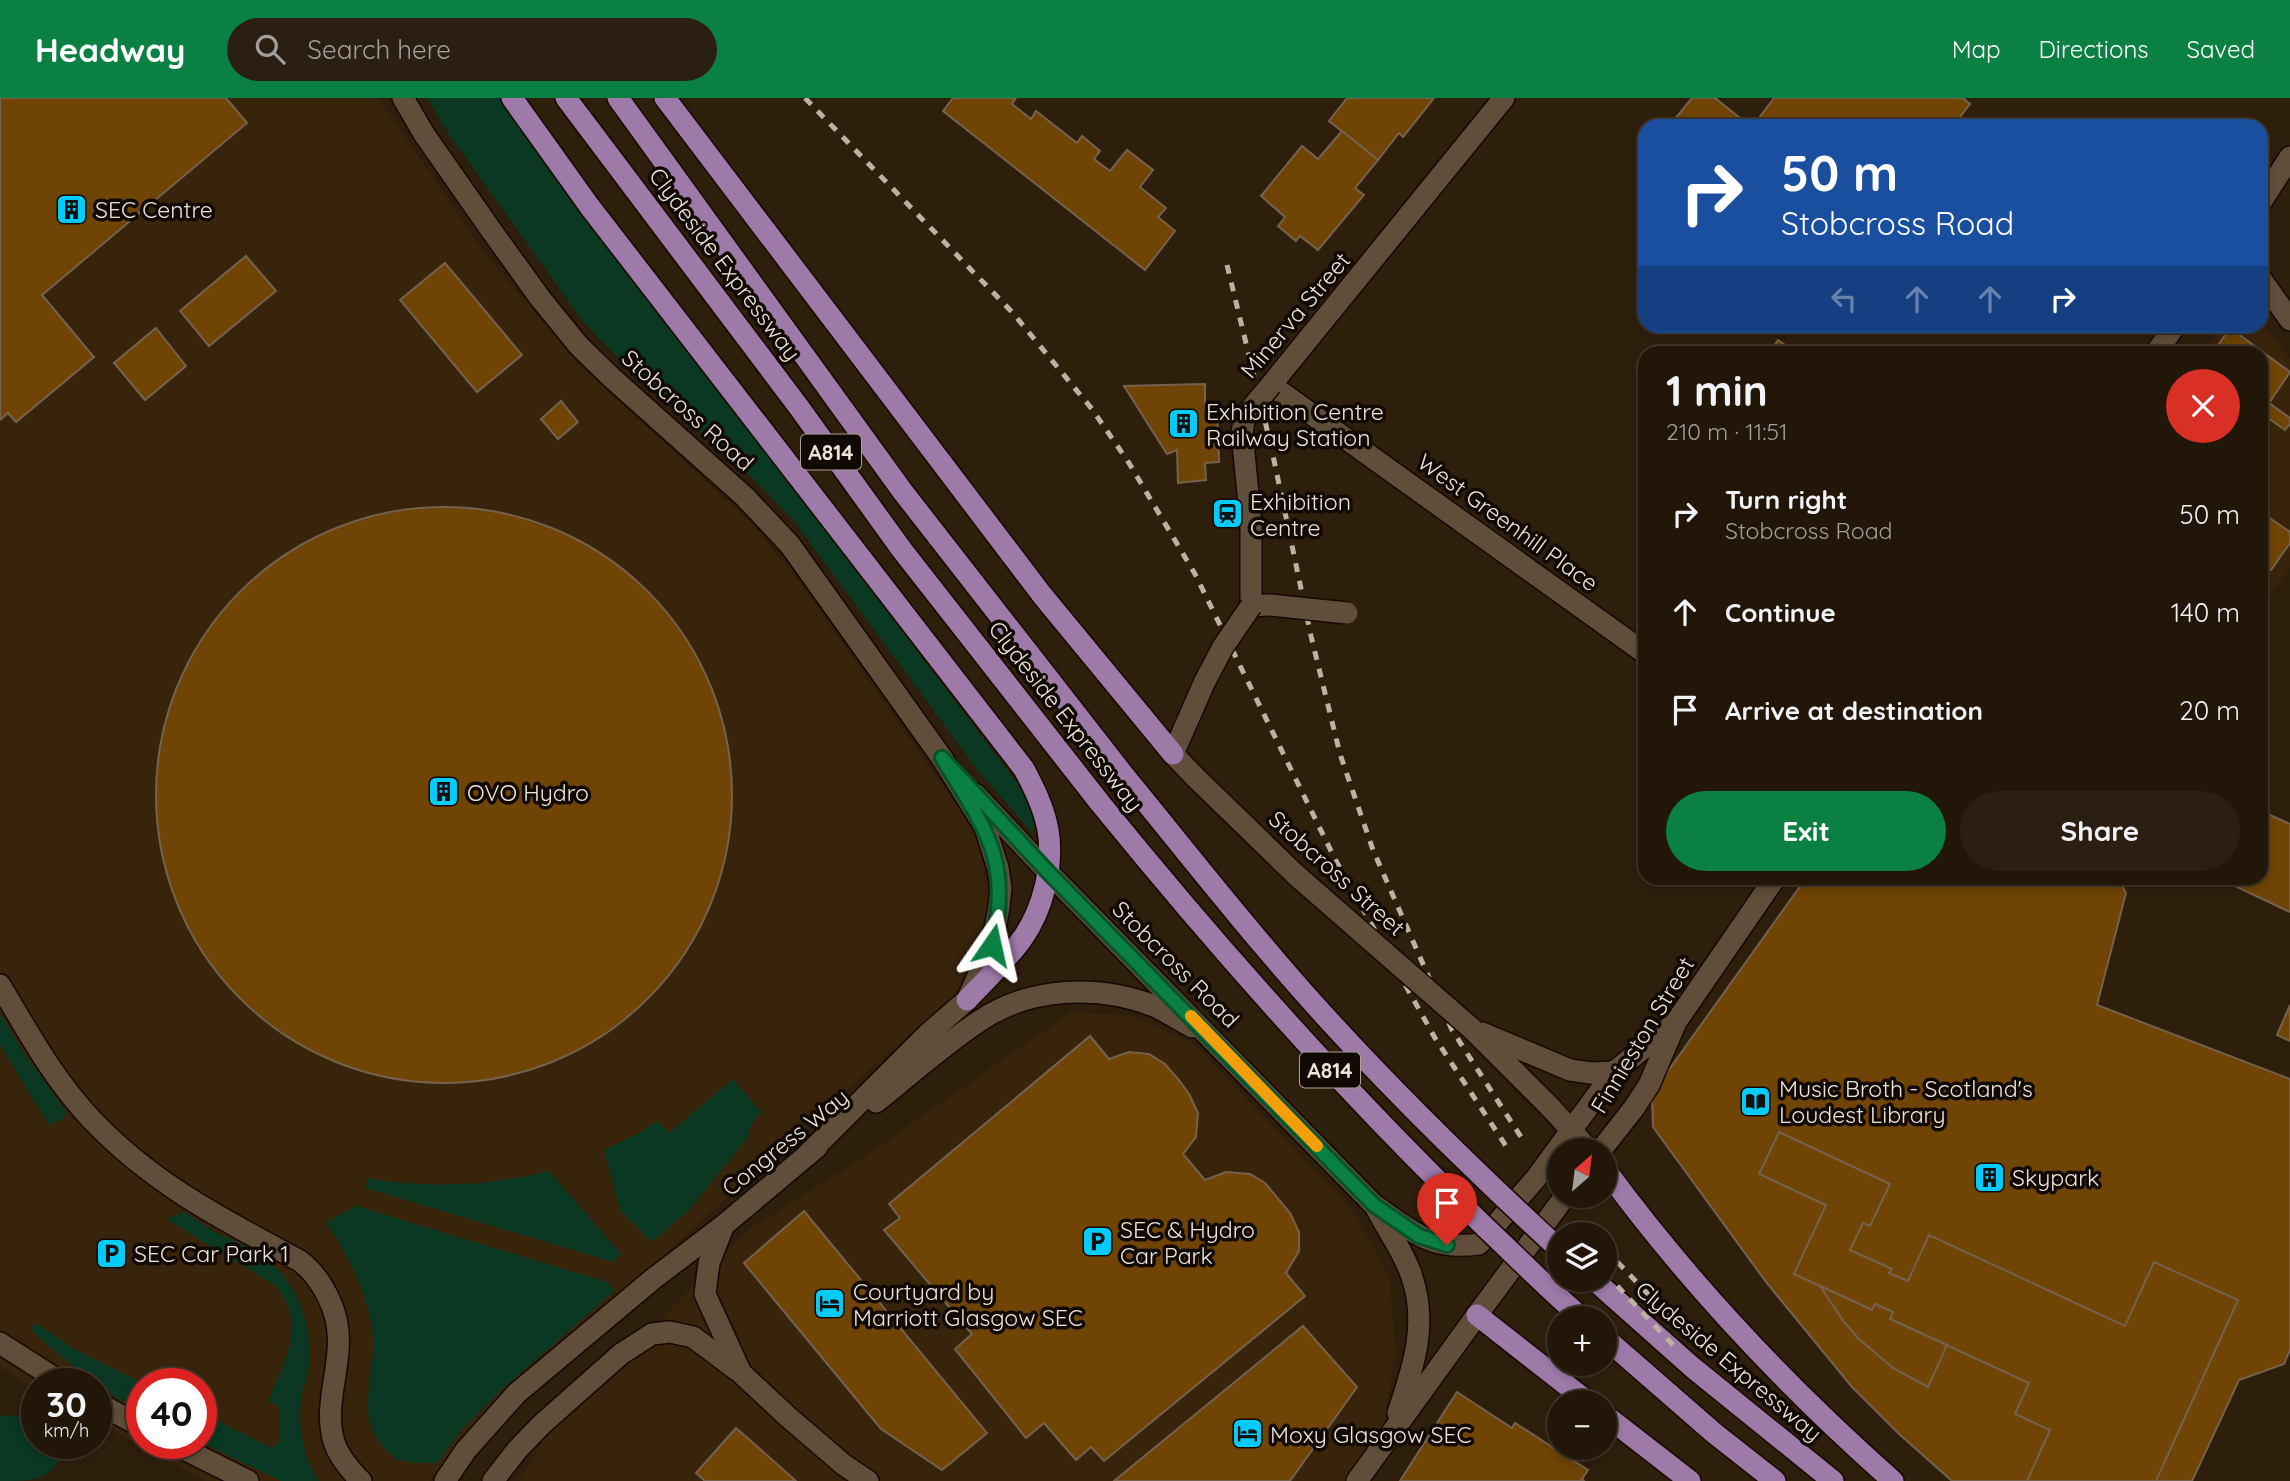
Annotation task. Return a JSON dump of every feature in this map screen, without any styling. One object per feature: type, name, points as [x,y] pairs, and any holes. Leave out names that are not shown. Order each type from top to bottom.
[{"type":"main road","points":[[512,98],[598,218],[1024,769],[1037,795],[1048,831],[1048,872],[1041,902],[1022,939],[967,1000]]},
{"type":"main road","name":"Clydeside Expressway","points":[[566,98],[798,406],[902,550],[1100,803],[1253,986],[1316,1056],[1426,1170],[1569,1306]]},
{"type":"main road","name":"Clydeside Expressway","points":[[618,98],[903,492],[1126,778],[1268,951],[1340,1031],[1416,1110],[1547,1237]]},
{"type":"main road","points":[[665,98],[1042,595],[1173,754]]},
{"type":"main road","points":[[1617,1184],[1682,1264],[1754,1345],[1859,1451],[1893,1481]]},
{"type":"main road","name":"Clydeside Expressway","points":[[1608,1292],[1692,1367],[1833,1481]]},
{"type":"main road","points":[[1476,1315],[1573,1390]]},
{"type":"main road","points":[[1617,1348],[1775,1481]]},
{"type":"main road","points":[[1617,1424],[1690,1481]]},
{"type":"street","name":"Stobcross Road","points":[[403,98],[424,134],[540,298],[579,346],[745,496],[790,545],[942,758],[985,827],[998,868],[1000,888],[997,926],[992,945],[967,1000],[929,1033],[808,1154]]},
{"type":"street","name":"Minerva Street","points":[[1261,606],[1242,433],[1245,416],[1504,98]]},
{"type":"street","points":[[2268,191],[2290,157]]},
{"type":"street","points":[[2268,289],[2290,320]]},
{"type":"street","name":"West Greenhill Place","points":[[1270,385],[1638,648]]},
{"type":"street","points":[[1173,754],[1223,647],[1261,606],[1350,614]]},
{"type":"street","name":"Stobcross Street","points":[[1173,754],[1296,875],[1471,1028],[1578,1138]]},
{"type":"street","name":"Stobcross Road","points":[[942,758],[1048,872],[1374,1205]]},
{"type":"street","name":"Finnieston Street","points":[[1610,1138],[1648,1085],[1676,1022],[1770,885]]},
{"type":"street","points":[[0,985],[60,1081],[102,1129],[172,1189],[300,1261],[322,1285],[338,1325],[340,1346],[331,1418],[334,1441],[341,1456],[361,1481]]},
{"type":"street","name":"Congress Way","points":[[445,1481],[472,1442],[517,1393],[808,1154],[979,1021],[1024,1000],[1051,993],[1073,992],[1128,998],[1155,1007],[1214,1040]]},
{"type":"street","points":[[1374,1205],[1419,1236],[1433,1242],[1459,1247],[1479,1244],[1536,1177],[1614,1072],[1676,1022]]},
{"type":"street","name":"Stobcross Street","points":[[1471,1028],[1570,1070],[1614,1072]]},
{"type":"street","points":[[1374,1205],[1412,1274],[1420,1314],[1416,1361],[1391,1434]]},
{"type":"street","points":[[1357,1481],[1556,1208]]},
{"type":"street","points":[[724,1225],[709,1263],[705,1294],[741,1373]]},
{"type":"street","points":[[493,1481],[541,1425],[621,1354],[652,1334],[670,1332],[693,1337],[741,1373],[844,1465],[868,1481]]},
{"type":"street","points":[[0,1343],[39,1368]]},
{"type":"street","points":[[204,1459],[248,1481]]},
{"type":"shaded area","points":[[0,98],[379,98],[481,249],[579,365],[750,522],[793,573],[973,832],[981,853],[988,899],[982,938],[955,995],[942,1010],[908,1035],[685,1236],[429,1481],[205,1481],[164,1459],[217,1459],[217,1368],[126,1368],[126,1438],[112,1431],[112,1368],[21,1368],[21,1379],[0,1367]]},
{"type":"shaded area","points":[[2268,330],[2290,359],[2290,567],[2268,599],[2268,346],[2207,346],[2218,333],[2268,333]]},
{"type":"shaded area","points":[[1071,1012],[1132,1016],[1194,1043],[1352,1210],[1389,1276],[1396,1353],[1373,1481],[519,1481],[544,1439],[749,1229],[861,1159]]},
{"type":"green space","points":[[427,98],[504,98],[635,280],[1021,788],[1034,813],[1033,834],[976,768],[794,521],[755,481],[632,372],[584,323],[448,133]]},
{"type":"green space","points":[[0,1013],[25,1055],[67,1113],[61,1120],[49,1125],[0,1045]]},
{"type":"green space","points":[[733,1079],[761,1112],[751,1125],[748,1137],[689,1210],[652,1242],[620,1210],[604,1150],[658,1121],[669,1133]]},
{"type":"green space","points":[[549,1171],[621,1254],[613,1262],[366,1188],[367,1178],[436,1185],[481,1183]]},
{"type":"green space","points":[[356,1206],[607,1282],[614,1291],[500,1391],[463,1428],[437,1463],[401,1460],[386,1450],[370,1425],[368,1396],[373,1351],[371,1320],[356,1276],[326,1222]]},
{"type":"green space","points":[[184,1212],[211,1230],[265,1258],[288,1282],[300,1304],[307,1329],[310,1354],[302,1393],[301,1428],[308,1461],[319,1481],[281,1481],[217,1450],[217,1421],[272,1448],[280,1440],[280,1407],[268,1401],[290,1343],[290,1314],[276,1286],[166,1219]]},
{"type":"green space","points":[[36,1323],[74,1349],[112,1368],[76,1368],[30,1329]]},
{"type":"green space","points":[[112,1368],[126,1375],[126,1402],[112,1394]]},
{"type":"green space","points":[[0,1415],[21,1417],[21,1459],[61,1459],[50,1471],[36,1479],[0,1481]]},
{"type":"building","name":"SEC Centre","points":[[0,98],[226,98],[247,123],[42,295],[94,357],[16,422],[8,413],[0,420]]},
{"type":"building","points":[[953,98],[1016,98],[1012,104],[1031,119],[1036,111],[1077,143],[1082,136],[1100,151],[1094,159],[1110,171],[1127,150],[1153,170],[1140,187],[1166,208],[1158,217],[1175,231],[1145,270],[943,111]]},
{"type":"building","points":[[1347,98],[1434,98],[1403,137],[1399,133],[1378,160],[1329,121]]},
{"type":"building","points":[[1692,98],[1715,98],[1741,119],[1675,119]]},
{"type":"building","points":[[1774,98],[1963,98],[1970,104],[1958,119],[1758,119]]},
{"type":"building","points":[[1342,131],[1378,160],[1355,188],[1364,195],[1318,250],[1300,236],[1296,241],[1278,226],[1285,217],[1261,196],[1302,146],[1318,159]]},
{"type":"building","points":[[246,256],[276,291],[209,346],[180,311]]},
{"type":"building","points":[[445,263],[522,355],[477,392],[400,300]]},
{"type":"building","points":[[156,328],[186,366],[145,400],[114,363]]},
{"type":"building","points":[[2227,333],[2237,333],[2255,346],[2218,346]]},
{"type":"building","points":[[1778,340],[1787,346],[1774,346]]},
{"type":"building","points":[[2268,356],[2290,372],[2269,403],[2290,418],[2290,424],[2285,430],[2268,418]]},
{"type":"building","name":"Exhibition Centre Railway Station","points":[[1205,384],[1205,411],[1217,410],[1219,462],[1205,463],[1206,480],[1178,483],[1177,450],[1167,454],[1124,386]]},
{"type":"building","points":[[561,401],[578,422],[558,439],[541,419]]},
{"type":"building","name":"OVO Hydro","points":[[444,507],[500,513],[554,529],[604,556],[647,592],[683,635],[710,685],[726,739],[732,795],[726,851],[710,905],[683,955],[647,998],[604,1034],[554,1061],[500,1077],[444,1083],[388,1077],[334,1061],[284,1034],[241,998],[205,955],[178,905],[162,851],[156,795],[162,739],[178,685],[205,635],[241,592],[284,556],[334,529],[388,513]]},
{"type":"building","points":[[2268,517],[2290,532],[2290,543],[2271,570],[2268,568]]},
{"type":"building","points":[[2268,814],[2290,824],[2290,912],[2233,885],[2268,885]]},
{"type":"building","name":"Skypark","points":[[1801,885],[2122,885],[2126,893],[2097,1005],[2290,1079],[2290,1350],[2284,1364],[2239,1380],[2192,1481],[1952,1481],[1852,1387],[1766,1282],[1653,1127],[1652,1097]]},
{"type":"building","points":[[2290,1005],[2290,1041],[2277,1035]]},
{"type":"building","name":"SEC & Hydro Car Park","points":[[1090,1036],[1109,1059],[1129,1052],[1149,1054],[1165,1064],[1179,1080],[1198,1113],[1196,1137],[1183,1154],[1205,1180],[1226,1172],[1250,1174],[1265,1183],[1290,1213],[1299,1232],[1299,1251],[1286,1273],[1305,1296],[1104,1461],[1091,1447],[1076,1460],[1044,1423],[1026,1438],[955,1349],[972,1334],[884,1230],[900,1218],[889,1204]]},
{"type":"building","points":[[1779,1132],[1890,1184],[1870,1226],[1863,1223],[1850,1250],[1892,1269],[1889,1273],[1908,1281],[1929,1235],[2125,1326],[2154,1262],[2238,1300],[2156,1481],[2027,1481],[2050,1430],[2015,1414],[2029,1383],[1890,1319],[1893,1312],[1875,1304],[1872,1310],[1794,1274],[1826,1205],[1759,1174]]},
{"type":"building","name":"Courtyard by Marriott Glasgow SEC","points":[[804,1211],[987,1433],[942,1470],[881,1429],[744,1263]]},
{"type":"building","points":[[1820,1286],[1872,1310],[1875,1304],[1893,1312],[1890,1319],[1947,1345],[1928,1387],[1893,1368],[1859,1339]]},
{"type":"building","name":"Moxy Glasgow SEC","points":[[1303,1326],[1357,1387],[1290,1481],[1114,1481]]},
{"type":"building","points":[[1457,1392],[1512,1428],[1515,1423],[1547,1444],[1547,1460],[1572,1460],[1588,1470],[1582,1479],[1584,1481],[1400,1481]]},
{"type":"building","points":[[736,1428],[796,1481],[705,1481],[696,1473]]},
{"type":"railway","points":[[805,98],[1012,312],[1092,409],[1129,463],[1195,574],[1335,859],[1435,1038],[1506,1146]]},
{"type":"railway","points":[[1227,265],[1271,446],[1311,636],[1340,754],[1373,850],[1452,1030],[1521,1137]]},
{"type":"railway","points":[[1617,1262],[1687,1335]]},
{"type":"railway","points":[[1617,1286],[1675,1347]]},
{"type":"slow traffic","points":[[1191,1016],[1317,1146]]},
{"type":"place","name":"SEC Centre","points":[[72,209]]},
{"type":"place","name":"Exhibition Centre Railway Station","points":[[1183,424]]},
{"type":"place","name":"Exhibition Centre","points":[[1227,514]]},
{"type":"place","name":"OVO Hydro","points":[[444,792]]},
{"type":"place","name":"Music Broth - Scotland's Loudest Library","points":[[1756,1101]]},
{"type":"place","name":"Skypark","points":[[1989,1177]]},
{"type":"place","name":"SEC & Hydro Car Park","points":[[1097,1242]]},
{"type":"place","name":"SEC Car Park 1","points":[[111,1253]]},
{"type":"place","name":"Courtyard by Marriott Glasgow SEC","points":[[830,1304]]},
{"type":"place","name":"Moxy Glasgow SEC","points":[[1247,1434]]},
{"type":"route","points":[[992,945],[997,926],[1000,888],[998,868],[985,827],[942,758],[1048,872],[1374,1205],[1419,1236],[1447,1245]]}]
